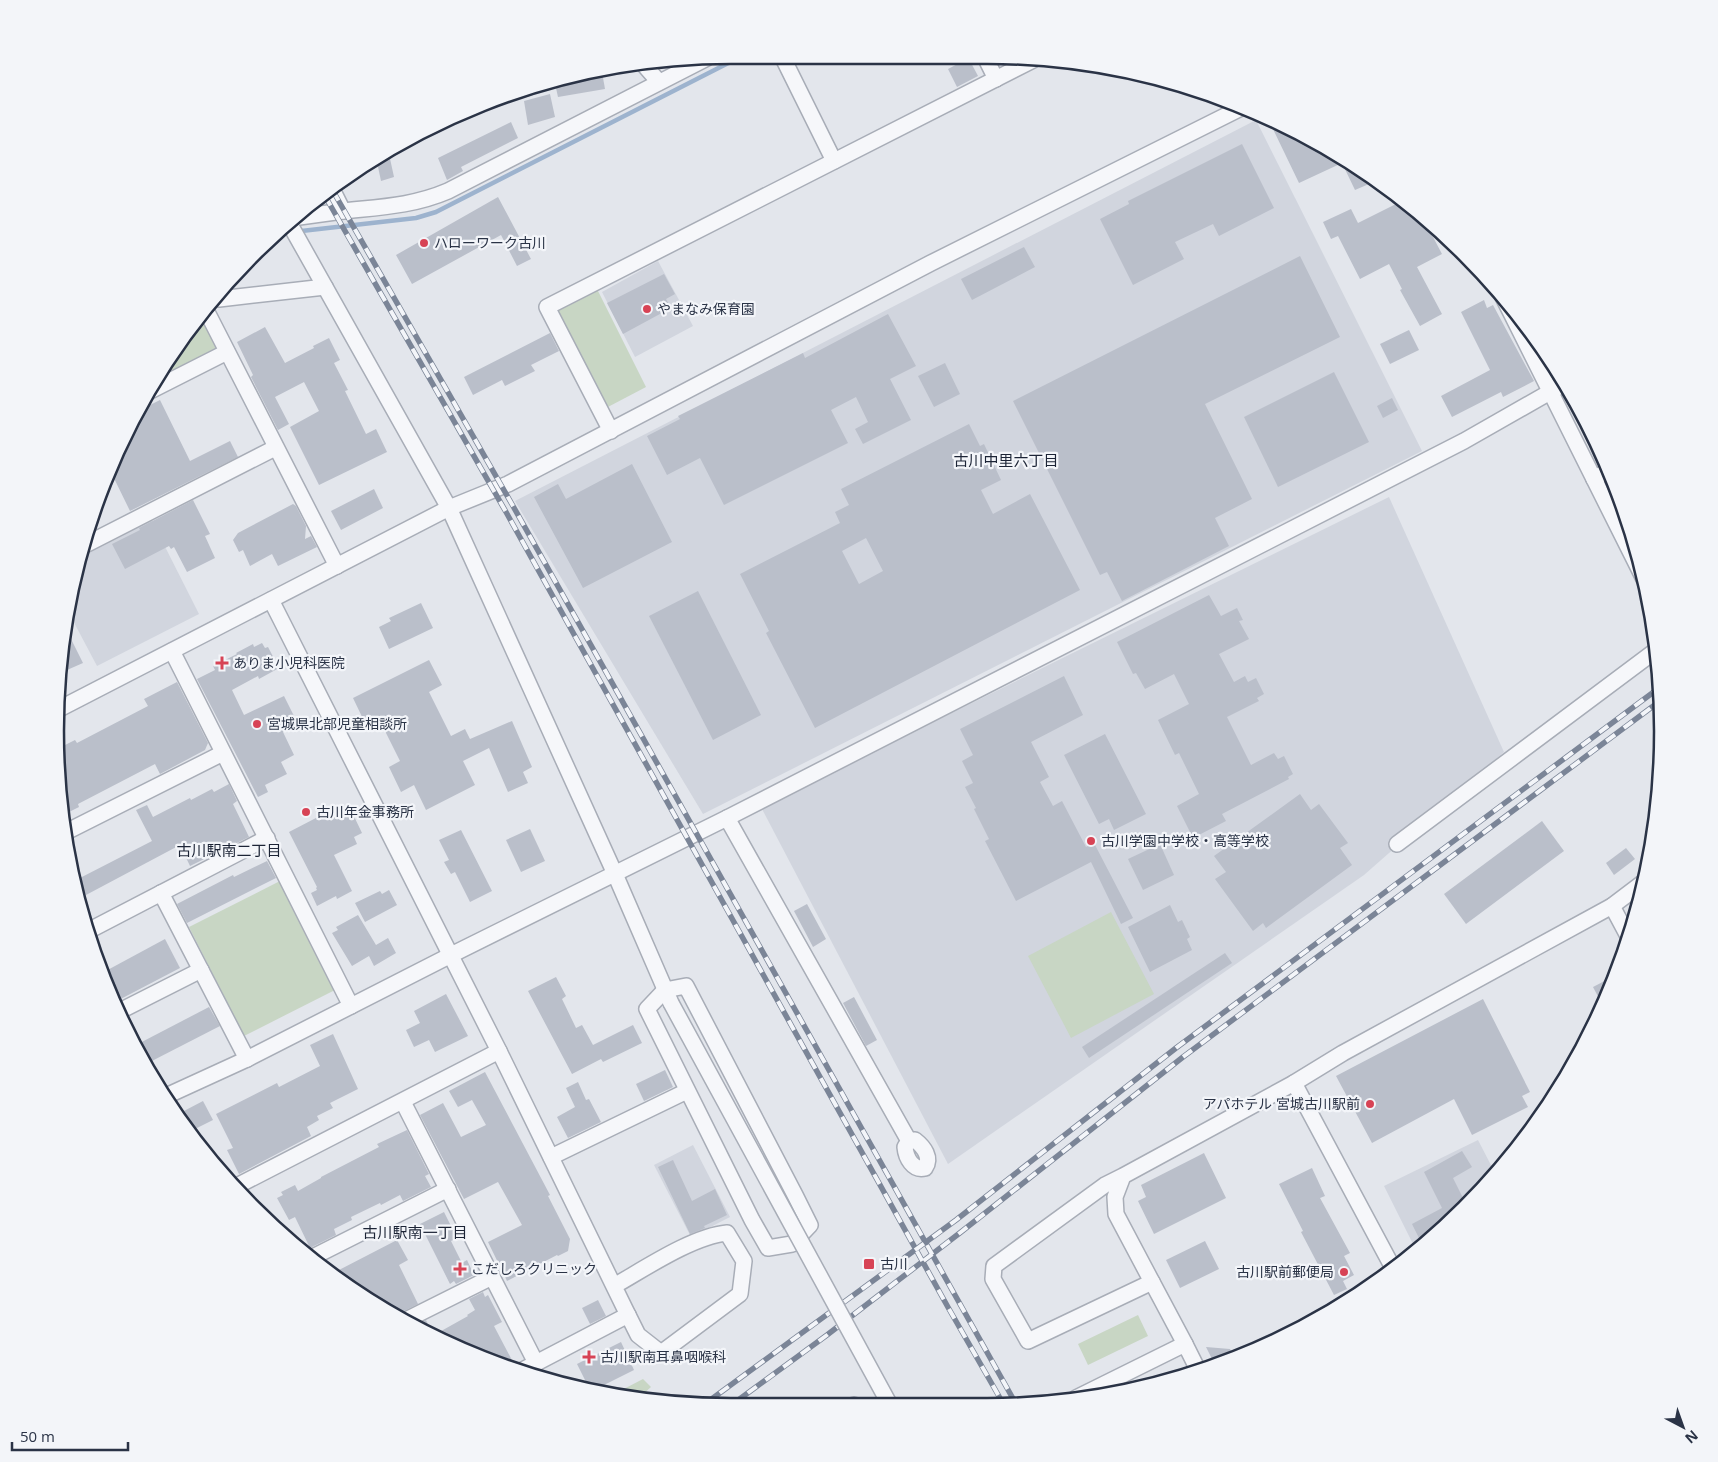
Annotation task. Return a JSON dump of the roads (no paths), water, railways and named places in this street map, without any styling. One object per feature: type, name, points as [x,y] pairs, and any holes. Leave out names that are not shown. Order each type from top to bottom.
[{"type":"street","points":[[786,64],[834,161]]},
{"type":"street","points":[[989,64],[996,79]]},
{"type":"street","points":[[305,218],[343,211],[428,200],[659,82],[686,65]]},
{"type":"street","points":[[611,432],[547,308],[1024,65]]},
{"type":"street","points":[[648,69],[659,82]]},
{"type":"street","points":[[65,706],[449,508],[508,484],[611,432],[931,262],[1233,111]]},
{"type":"street","points":[[334,195],[343,211]]},
{"type":"street","points":[[293,228],[449,508],[615,874],[668,997],[887,1398]]},
{"type":"street","points":[[224,297],[325,287]]},
{"type":"street","points":[[209,316],[337,566]]},
{"type":"street","points":[[1518,328],[1630,552]]},
{"type":"street","points":[[160,386],[227,352]]},
{"type":"street","points":[[171,1095],[247,1059],[450,955],[727,818],[1455,445],[1559,387]]},
{"type":"street","points":[[91,542],[275,448]]},
{"type":"street","points":[[1594,479],[1602,474]]},
{"type":"street","points":[[271,600],[499,1051],[628,1315],[638,1335],[661,1353],[740,1294],[744,1260],[727,1232],[714,1234],[690,1244],[614,1286]]},
{"type":"street","points":[[172,651],[351,1006]]},
{"type":"street","points":[[1397,844],[1650,655]]},
{"type":"street","points":[[71,829],[223,753]]},
{"type":"street","points":[[727,818],[909,1141]]},
{"type":"street","points":[[94,928],[267,838]]},
{"type":"street","points":[[1152,1282],[1028,1341],[994,1279],[994,1266],[1105,1185],[1294,1084],[1343,1053],[1612,906],[1635,888]]},
{"type":"street","points":[[161,893],[247,1059]]},
{"type":"street","points":[[1612,906],[1624,929]]},
{"type":"street","points":[[125,1008],[201,970]]},
{"type":"street","points":[[686,986],[795,1195],[810,1226],[792,1244],[768,1248],[752,1220],[647,1009],[668,997],[686,986]]},
{"type":"street","points":[[241,1184],[499,1051]]},
{"type":"street","points":[[1294,1084],[1390,1262]]},
{"type":"street","points":[[551,1157],[688,1091]]},
{"type":"street","points":[[403,1102],[536,1363]]},
{"type":"street","points":[[1122,1176],[1115,1197],[1116,1214],[1195,1365]]},
{"type":"street","points":[[318,1254],[448,1189]]},
{"type":"street","points":[[413,1317],[492,1277]]},
{"type":"street","points":[[529,1367],[628,1315]]},
{"type":"street","points":[[1093,1389],[1185,1344]]},
{"type":"waterway","points":[[287,233],[416,218],[436,212],[726,64]]},
{"type":"railway","points":[[335,195],[513,506],[1012,1397]]},
{"type":"railway","points":[[327,200],[506,512],[1000,1398]]},
{"type":"railway","points":[[713,1398],[956,1220],[1176,1048],[1653,692]]},
{"type":"railway","points":[[741,1398],[827,1335],[961,1232],[1183,1057],[1653,706]]},
{"type":"place","name":"ハローワーク古川","points":[[424,243]]},
{"type":"place","name":"やまなみ保育園","points":[[647,309]]},
{"type":"place","name":"ありま小児科医院","points":[[222,663]]},
{"type":"place","name":"宮城県北部児童相談所","points":[[257,724]]},
{"type":"place","name":"古川年金事務所","points":[[306,812]]},
{"type":"place","name":"古川学園中学校・高等学校","points":[[1091,841]]},
{"type":"place","name":"アパホテル 宮城古川駅前","points":[[1370,1104]]},
{"type":"place","name":"古川","points":[[869,1264]]},
{"type":"place","name":"こだしろクリニック","points":[[460,1269]]},
{"type":"place","name":"古川駅前郵便局","points":[[1344,1272]]},
{"type":"place","name":"古川駅南耳鼻咽喉科","points":[[589,1357]]},
{"type":"district","name":"古川中里六丁目","points":[[1006,461]]},
{"type":"district","name":"古川駅南二丁目","points":[[229,851]]},
{"type":"district","name":"古川駅南一丁目","points":[[415,1233]]}]
